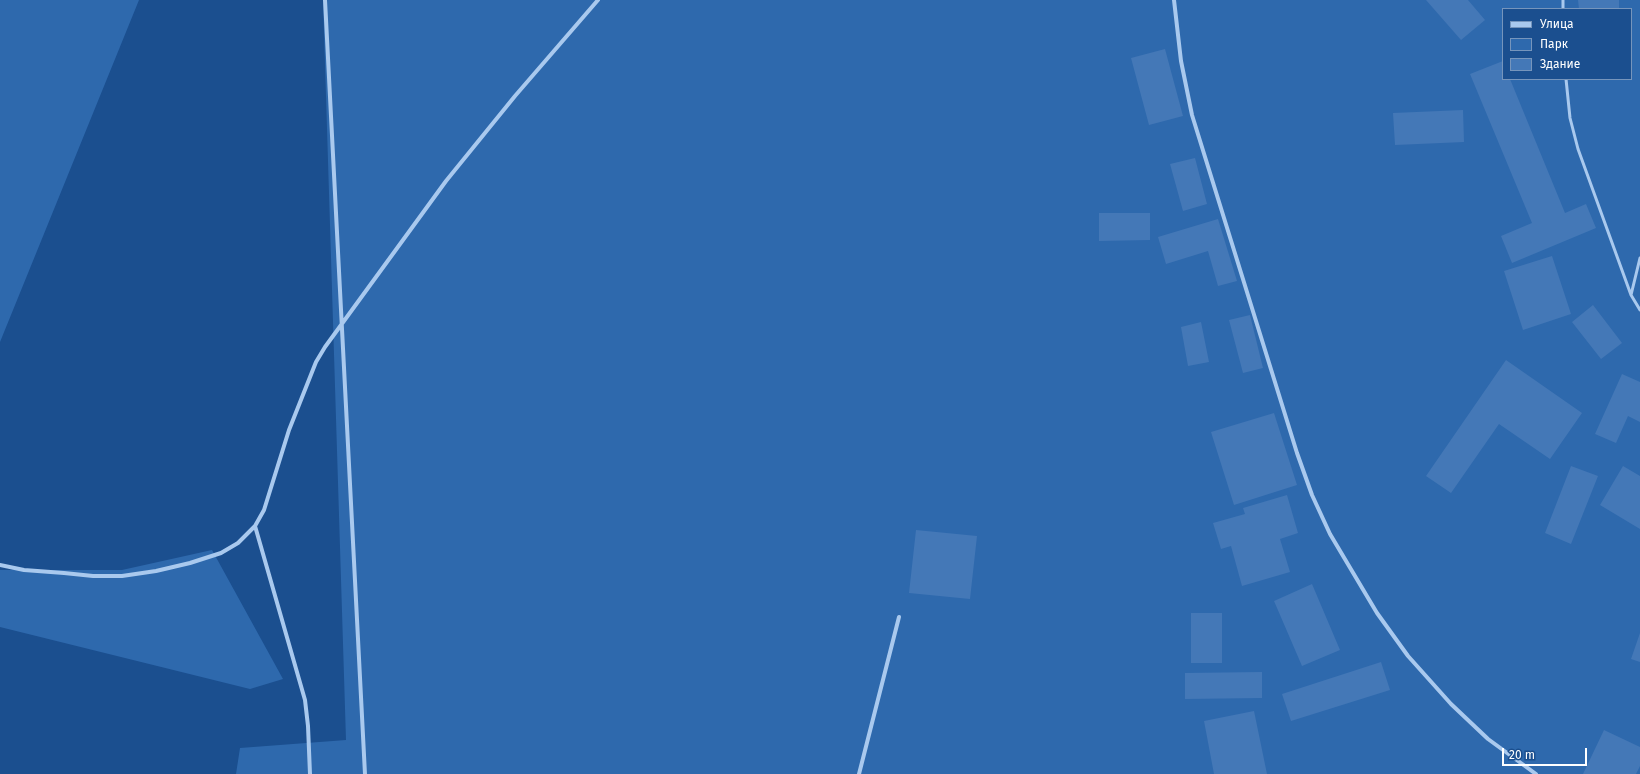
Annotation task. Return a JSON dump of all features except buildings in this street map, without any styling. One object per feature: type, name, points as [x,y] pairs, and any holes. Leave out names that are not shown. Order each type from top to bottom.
[{"type":"street","points":[[325,0],[365,774]]},
{"type":"street","points":[[0,566],[24,570],[93,576],[122,576],[156,571],[190,563],[221,553],[238,543],[255,526],[264,510],[289,430],[316,362],[325,347],[446,181],[515,96],[598,0]]},
{"type":"street","points":[[1174,0],[1181,61],[1192,115],[1297,453],[1321,514],[1377,613],[1408,656],[1451,704],[1488,739],[1536,774]]},
{"type":"street","points":[[255,526],[305,700],[308,726],[310,774]]},
{"type":"street","points":[[859,774],[899,617]]},
{"type":"lane","points":[[1566,80],[1570,118],[1578,148],[1631,295],[1640,310]]},
{"type":"lane","points":[[1631,295],[1640,258]]},
{"type":"green space","points":[[0,0],[139,0],[0,342]]},
{"type":"green space","points":[[323,0],[1640,0],[1640,774],[236,774],[240,748],[346,740]]},
{"type":"green space","points":[[212,550],[283,679],[250,689],[0,627],[0,570],[122,570]]}]
